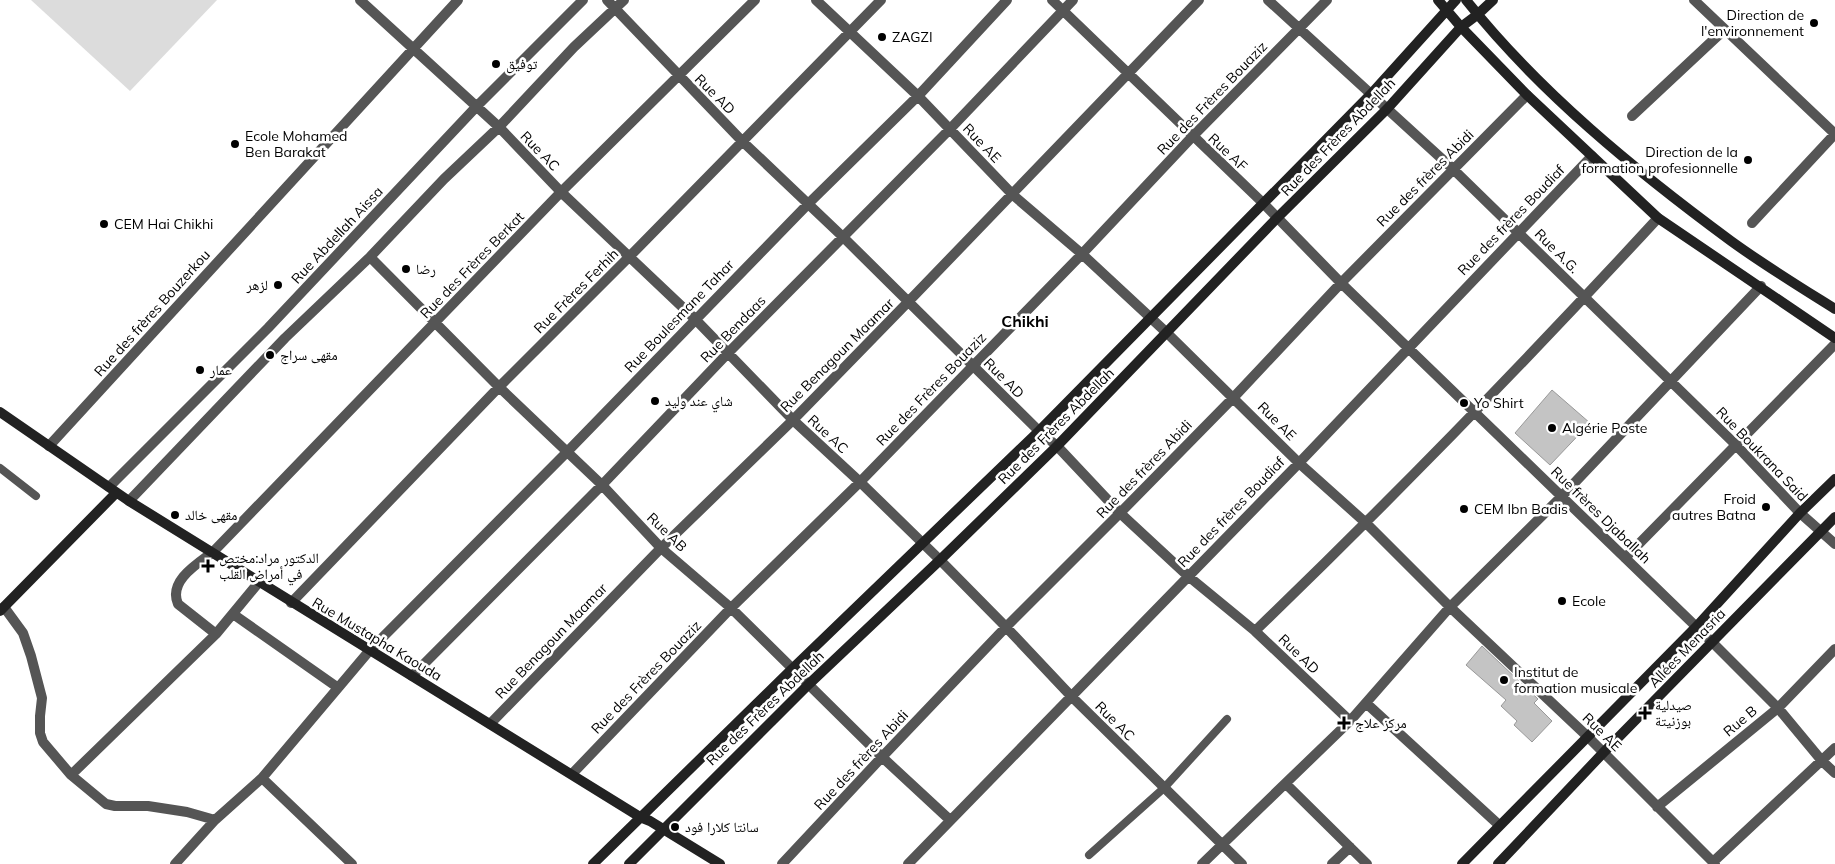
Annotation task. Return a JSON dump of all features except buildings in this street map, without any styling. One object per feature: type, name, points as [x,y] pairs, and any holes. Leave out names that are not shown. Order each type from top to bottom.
[{"type":"main road","points":[[1438,0],[1446,11],[1527,96],[1658,218],[1761,286],[1835,338]]},
{"type":"main road","name":"Rue des Frères Abdellah","points":[[593,864],[792,668],[1039,432],[1371,94],[1456,0]]},
{"type":"main road","points":[[1466,0],[1531,75],[1621,156],[1731,242],[1835,309]]},
{"type":"main road","name":"Rue des Frères Abdellah","points":[[629,864],[809,684],[1057,446],[1278,218],[1387,109],[1460,26],[1478,15],[1493,0]]},
{"type":"main road","name":"Rue Mustapha Kaouda","points":[[0,412],[129,501],[640,817],[720,864]]},
{"type":"main road","points":[[1462,864],[1696,627],[1800,513],[1835,480]]},
{"type":"main road","points":[[2,609],[112,490]]},
{"type":"main road","name":"Allées Menasria","points":[[1498,864],[1604,752],[1835,517]]},
{"type":"street","name":"Rue des frères Bouzerkou","points":[[49,446],[458,0]]},
{"type":"street","name":"Rue Abdellah Aissa","points":[[112,490],[477,106],[583,0]]},
{"type":"street","name":"Rue AD","points":[[607,0],[742,141],[844,237],[1039,432],[1057,446],[1120,513],[1188,576],[1256,631],[1350,722]]},
{"type":"street","points":[[129,501],[285,338],[370,257],[444,179],[499,127],[574,47],[624,0]]},
{"type":"street","name":"Rue des Frères Berkat","points":[[216,634],[178,604],[175,590],[185,575],[212,552],[561,192],[755,0]]},
{"type":"street","name":"Rue AE","points":[[816,0],[918,96],[1013,195],[1082,254],[1167,333],[1234,397],[1298,463],[1366,523],[1450,607],[1588,736],[1714,863]]},
{"type":"street","name":"Rue Frères Ferhih","points":[[292,602],[499,387],[881,0]]},
{"type":"street","name":"Rue Boulesmane Tahar","points":[[176,864],[215,820],[262,778],[370,650],[567,452],[809,204],[918,96],[1007,0]]},
{"type":"street","name":"Rue AF","points":[[1052,0],[1278,218],[1341,283]]},
{"type":"street","name":"Rue Bendaas","points":[[412,676],[602,485],[728,353],[950,129],[1073,0]]},
{"type":"street","name":"Rue Benagoun Maamar","points":[[490,724],[661,548],[793,420],[1013,195],[1199,0]]},
{"type":"street","name":"Rue A.G.","points":[[1268,0],[1453,169],[1671,381]]},
{"type":"street","name":"Rue des Frères Bouaziz","points":[[572,774],[731,608],[860,482],[1082,254],[1192,137],[1327,0]]},
{"type":"street","points":[[1694,0],[1835,134],[1752,223]]},
{"type":"street","name":"Rue AC","points":[[366,2],[499,127],[561,192],[630,256],[793,420],[923,543],[1071,696],[1242,864]]},
{"type":"street","points":[[1632,116],[1724,30]]},
{"type":"street","name":"Rue des frères Abidi","points":[[782,864],[1006,627],[1234,397],[1341,283],[1527,96]]},
{"type":"street","name":"Rue des frères Boudiaf","points":[[908,864],[1298,463],[1592,156]]},
{"type":"street","points":[[1256,631],[1475,413],[1658,218]]},
{"type":"street","name":"Rue AB","points":[[370,257],[499,387],[602,485],[661,548],[731,608],[882,757],[950,820]]},
{"type":"street","name":"Rue frères Djaballah","points":[[1341,283],[1712,642],[1778,708],[1835,774]]},
{"type":"street","points":[[1202,864],[1350,722],[1450,607],[1561,497],[1761,286]]},
{"type":"street","points":[[1625,558],[1835,344]]},
{"type":"street","name":"Rue Boukrana Said","points":[[1671,381],[1735,444],[1800,513],[1835,544]]},
{"type":"street","points":[[71,776],[216,634],[259,582]]},
{"type":"street","points":[[2,609],[23,633],[31,656],[42,698],[40,721],[42,742],[71,776],[106,804],[115,806],[148,806],[187,812],[215,820]]},
{"type":"street","points":[[233,614],[337,687]]},
{"type":"street","name":"Rue B","points":[[1658,807],[1778,708],[1835,650]]},
{"type":"street","points":[[1366,703],[1499,826]]},
{"type":"street","points":[[1714,863],[1835,748]]},
{"type":"street","points":[[262,778],[352,864]]},
{"type":"street","points":[[1286,784],[1367,864]]},
{"type":"street","points":[[1332,864],[1350,847]]},
{"type":"lane","points":[[0,468],[36,496]]},
{"type":"lane","points":[[1089,855],[1164,788],[1227,718]]},
{"type":"shaded area","points":[[31,0],[217,0],[130,91]]},
{"type":"place","name":"Direction de l'environnement","points":[[1814,23]]},
{"type":"place","name":"ZAGZI","points":[[882,37]]},
{"type":"place","name":"توفيق","points":[[496,64]]},
{"type":"place","name":"Ecole Mohamed Ben Barakat","points":[[235,144]]},
{"type":"place","name":"Direction de la formation profesionnelle","points":[[1748,160]]},
{"type":"place","name":"CEM Hai Chikhi","points":[[104,224]]},
{"type":"place","name":"رضا","points":[[406,269]]},
{"type":"place","name":"لزهر","points":[[278,285]]},
{"type":"place","name":"مقهى سراج","points":[[270,355]]},
{"type":"place","name":"عمار","points":[[200,370]]},
{"type":"place","name":"شاي عند وليد","points":[[655,401]]},
{"type":"place","name":"Yo Shirt","points":[[1464,403]]},
{"type":"place","name":"Algérie Poste","points":[[1552,428]]},
{"type":"place","name":"Froid autres Batna","points":[[1766,507]]},
{"type":"place","name":"CEM Ibn Badis","points":[[1464,509]]},
{"type":"place","name":"مقهى خالد","points":[[175,515]]},
{"type":"place","name":"الدكتور مراد:مختص في أمراض القلب","points":[[208,566]]},
{"type":"place","name":"Ecole","points":[[1562,601]]},
{"type":"place","name":"Institut de formation musicale","points":[[1504,680]]},
{"type":"place","name":"صيدلية بوزنيتة","points":[[1645,713]]},
{"type":"place","name":"مركز علاج","points":[[1344,723]]},
{"type":"place","name":"سانتا كلارا فود","points":[[675,827]]},
{"type":"district","name":"Chikhi","points":[[1025,321]]}]
